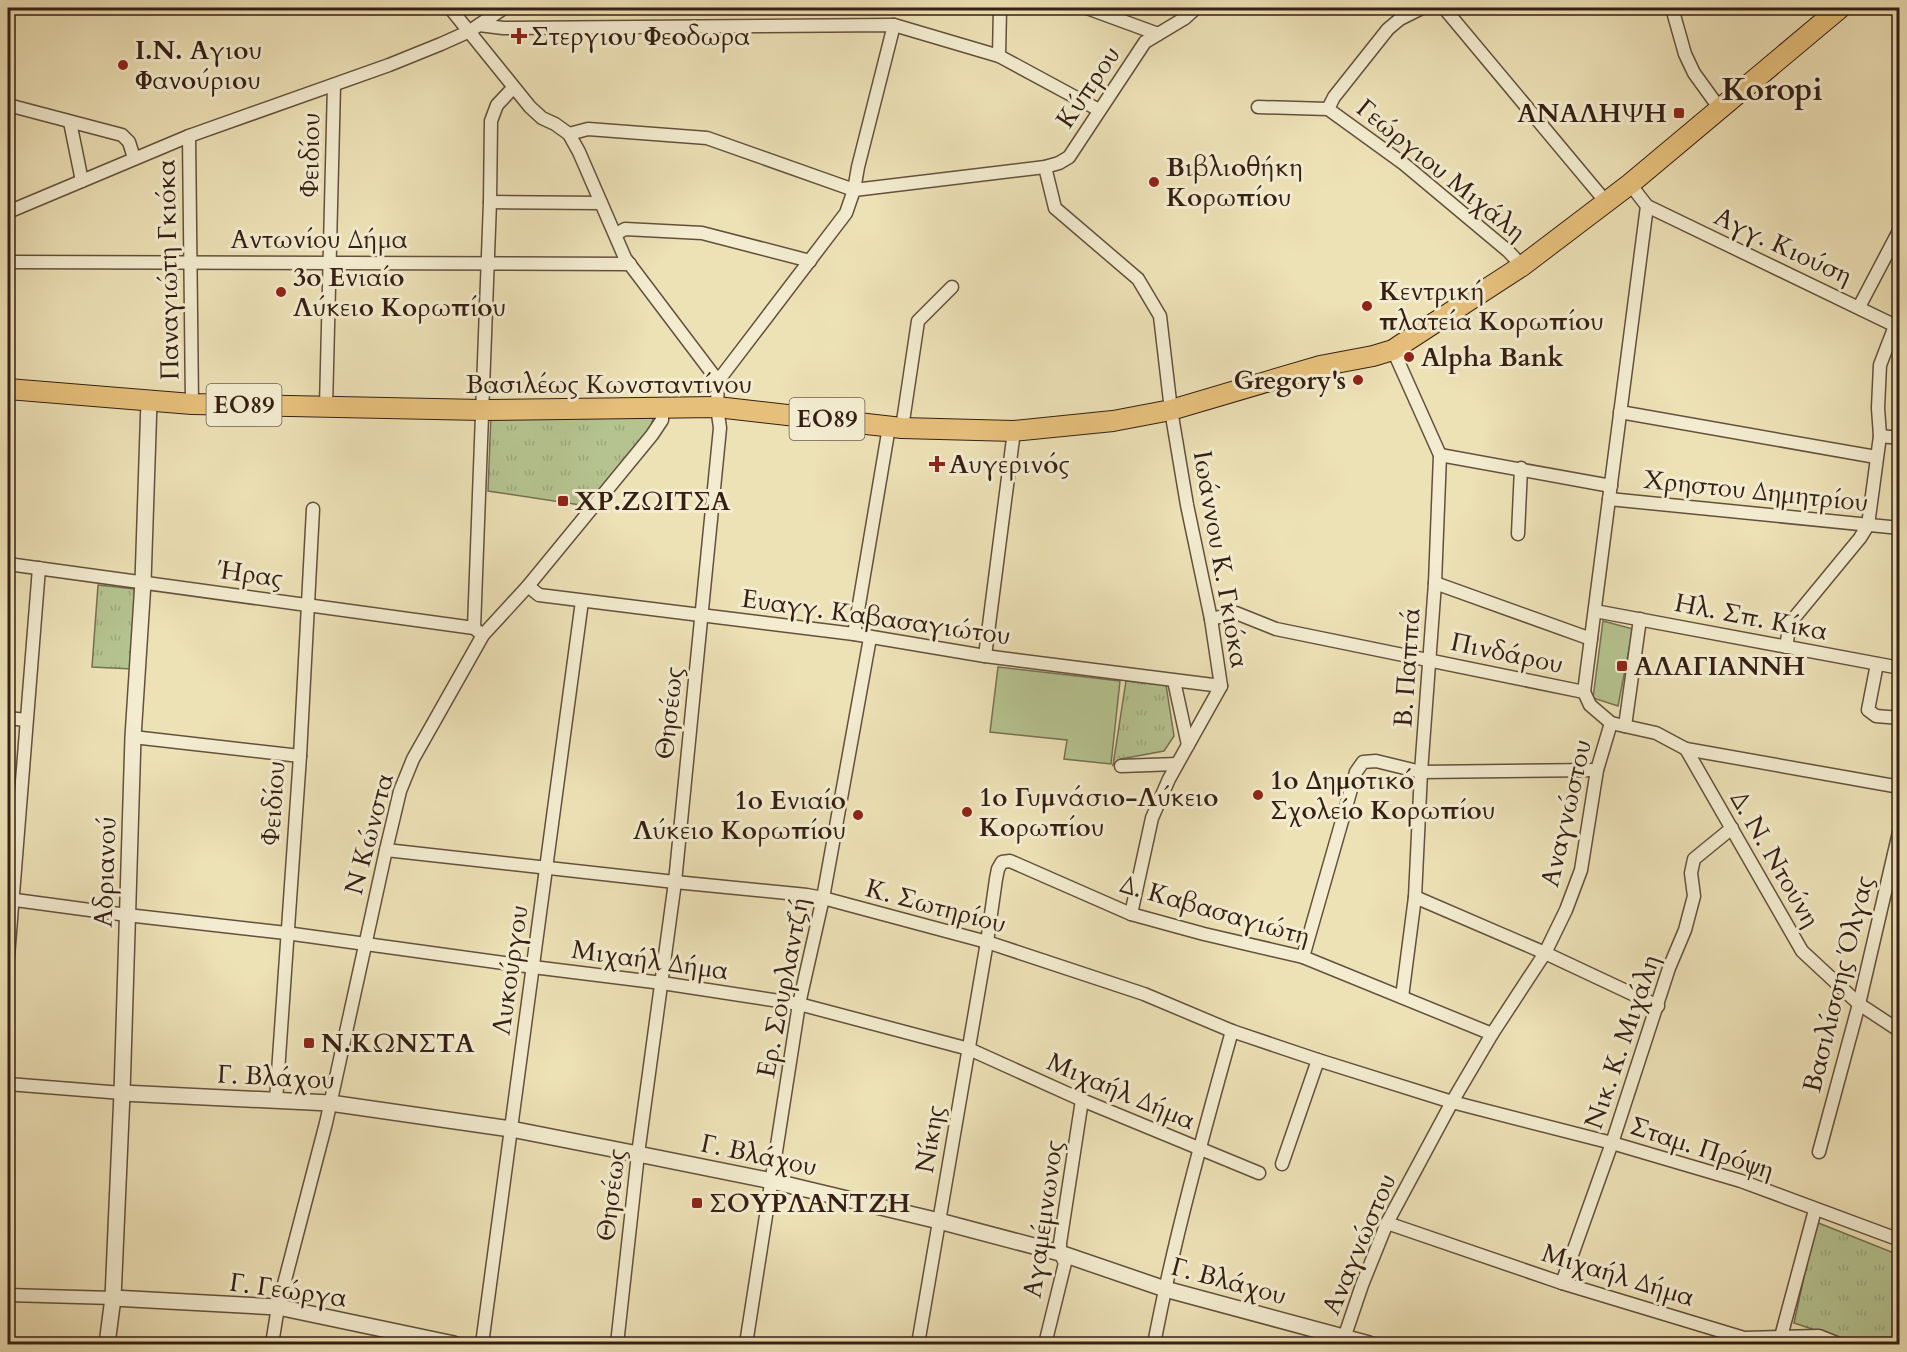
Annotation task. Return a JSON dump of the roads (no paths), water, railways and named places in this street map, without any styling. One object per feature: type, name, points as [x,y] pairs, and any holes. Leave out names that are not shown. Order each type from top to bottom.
[{"type":"main road","name":"Βασιλέως Κωνσταντίνου","points":[[8,389],[192,404],[482,410],[717,407],[896,427],[1014,431],[1113,421],[1170,410],[1320,366],[1393,350],[1522,266],[1630,184],[1840,8]]},
{"type":"street","points":[[450,8],[474,28],[513,88],[538,115],[569,134],[625,258],[718,381],[846,213],[854,190],[894,26]]},
{"type":"street","points":[[8,212],[189,136],[417,54],[474,28],[504,8]]},
{"type":"street","points":[[999,56],[1000,8]]},
{"type":"street","points":[[1087,8],[1158,34]]},
{"type":"street","name":"Κύπρου","points":[[854,190],[1045,167],[1059,163],[1069,157],[1145,42],[1185,18],[1196,8]]},
{"type":"street","points":[[1328,109],[1334,97],[1388,29],[1400,19],[1422,8]]},
{"type":"street","points":[[1444,8],[1606,202]]},
{"type":"street","points":[[1672,8],[1685,54],[1694,73],[1720,109]]},
{"type":"street","points":[[1812,31],[1821,8]]},
{"type":"street","points":[[474,28],[894,26],[999,56],[1099,110]]},
{"type":"street","name":"Φειδίου","points":[[326,407],[334,85]]},
{"type":"street","points":[[479,631],[482,410],[491,121],[497,105],[513,88]]},
{"type":"street","points":[[8,105],[122,135],[129,142],[134,158]]},
{"type":"street","name":"Γεώργιου Μιχάλη","points":[[1258,107],[1328,109],[1404,164],[1508,251],[1522,266]]},
{"type":"street","points":[[70,122],[82,181]]},
{"type":"street","points":[[569,134],[588,129],[707,138],[854,190]]},
{"type":"street","name":"Παναγιώτη Γκιόκα","points":[[189,136],[192,404]]},
{"type":"street","name":"Ιωάννου Κ. Γκιόκα","points":[[1045,167],[1055,208],[1138,279],[1160,316],[1170,410],[1211,619],[1221,686],[1177,764],[1152,818],[1131,914]]},
{"type":"street","points":[[1584,692],[1647,206],[1630,184]]},
{"type":"street","points":[[490,202],[601,202]]},
{"type":"street","name":"Αγγ. Κιούση","points":[[1647,206],[1897,327]]},
{"type":"street","points":[[616,234],[625,229],[702,233],[810,261]]},
{"type":"street","points":[[1859,307],[1899,229]]},
{"type":"street","name":"Αντωνίου Δήμα","points":[[8,262],[630,264]]},
{"type":"street","points":[[854,634],[918,321],[952,287]]},
{"type":"street","points":[[1786,647],[1790,623],[1860,538],[1868,525],[1880,436],[1878,408],[1880,364],[1897,327]]},
{"type":"street","name":"Β. Παππά","points":[[1393,350],[1440,455],[1436,583],[1421,772],[1415,897],[1402,997]]},
{"type":"street","name":"Θησέως","points":[[617,1344],[638,1154],[675,882],[720,428],[717,407],[718,381]]},
{"type":"street","name":"Αδριανού","points":[[107,1344],[113,1298],[133,737],[143,582],[149,401]]},
{"type":"street","name":"Ν Κώνστα","points":[[272,1344],[278,1307],[330,1103],[400,791],[413,759],[479,631],[528,586],[652,435],[662,420],[662,406]]},
{"type":"street","points":[[1620,412],[1876,457]]},
{"type":"street","points":[[985,656],[1014,431]]},
{"type":"street","points":[[1880,436],[1899,438]]},
{"type":"street","name":"Χρηστου Δημητρίου","points":[[1440,455],[1611,486]]},
{"type":"street","points":[[1518,534],[1521,468]]},
{"type":"street","name":"Χρηστου Δημητρίου","points":[[1609,499],[1899,528]]},
{"type":"street","name":"Φειδίου","points":[[276,1101],[300,756],[313,509]]},
{"type":"street","name":"Ήρας","points":[[8,564],[479,631]]},
{"type":"street","points":[[8,957],[9,900],[39,568]]},
{"type":"street","points":[[1436,583],[1591,639]]},
{"type":"street","name":"Ευαγγ. Καβασαγιώτου","points":[[528,586],[539,595],[854,634],[985,656],[1221,686]]},
{"type":"street","name":"Λυκούργου","points":[[482,1344],[582,601]]},
{"type":"street","name":"Ηλ. Σπ. Κίκα","points":[[1595,611],[1899,668]]},
{"type":"street","name":"Πινδάρου","points":[[1211,619],[1236,613],[1276,629],[1584,692]]},
{"type":"street","points":[[1625,726],[1640,619]]},
{"type":"street","name":"Ερ. Σουρλαντζή","points":[[746,1344],[799,1004],[824,898],[870,638]]},
{"type":"street","points":[[1877,664],[1868,710],[1876,716],[1899,718]]},
{"type":"street","points":[[1174,681],[1188,745]]},
{"type":"street","name":"Αναγνώστου","points":[[1343,1341],[1387,1223],[1452,1102],[1492,1034],[1545,953],[1581,870],[1597,770],[1611,723],[1590,705],[1584,692]]},
{"type":"street","points":[[8,718],[26,720]]},
{"type":"street","points":[[1611,723],[1656,733],[1686,749],[1899,787]]},
{"type":"street","points":[[133,737],[300,756]]},
{"type":"street","name":"Δ. Ν. Ντούνη","points":[[1686,749],[1802,951],[1859,1004],[1899,1031]]},
{"type":"street","points":[[1303,957],[1356,772],[1363,762],[1376,761],[1421,772],[1597,770]]},
{"type":"street","points":[[1121,766],[1177,764]]},
{"type":"street","name":"Νικ. Κ. Μιχάλη","points":[[1562,1283],[1612,1143],[1669,968],[1685,930],[1694,896],[1691,873],[1694,859],[1732,828]]},
{"type":"street","name":"Βασιλίσσης Όλγας","points":[[1819,1152],[1859,1004],[1899,828]]},
{"type":"street","name":"Κ. Σωτηρίου","points":[[386,850],[807,894],[824,898],[987,942],[1144,994],[1232,1031],[1452,1102]]},
{"type":"street","name":"Δ. Καβασαγιώτη","points":[[987,942],[998,869],[1002,862],[1010,861],[1131,914],[1303,957],[1492,1034]]},
{"type":"street","points":[[1415,897],[1545,953],[1658,1006]]},
{"type":"street","name":"Μιχαήλ Δήμα","points":[[9,900],[286,933],[533,968],[662,983],[799,1004],[969,1049],[1082,1100],[1259,1173]]},
{"type":"street","name":"Νίκης","points":[[918,1344],[987,942]]},
{"type":"street","points":[[1154,1344],[1199,1149],[1232,1031]]},
{"type":"street","points":[[1282,1164],[1318,1060]]},
{"type":"street","points":[[8,1084],[122,1093]]},
{"type":"street","name":"Γ. Βλάχου","points":[[122,1093],[330,1103],[511,1129],[638,1154],[772,1181],[939,1221],[1060,1253],[1165,1289],[1343,1341],[1370,1344]]},
{"type":"street","name":"Αγαμέμνωνος","points":[[1046,1344],[1065,1263],[1060,1253],[1059,1243],[1082,1100]]},
{"type":"street","name":"Σταμ. Πρόψη","points":[[1452,1102],[1612,1143],[1741,1181],[1899,1240]]},
{"type":"street","points":[[1780,1341],[1815,1210]]},
{"type":"street","name":"Μιχαήλ Δήμα","points":[[1387,1223],[1562,1283],[1744,1338],[1780,1341],[1819,1336],[1839,1344]]},
{"type":"street","points":[[8,1295],[113,1298]]},
{"type":"street","name":"Γ. Γεώργα","points":[[113,1298],[278,1307],[454,1344]]},
{"type":"street","points":[[1898,1344],[1899,1336]]},
{"type":"place","name":"Στεργιου Φεοδωρα","points":[[519,36]]},
{"type":"place","name":"Ι.Ν. Αγιου Φανούριου","points":[[123,65]]},
{"type":"place","name":"ΑΝΑΛΗΨΗ","points":[[1679,113]]},
{"type":"place","name":"Βιβλιοθήκη Κορωπίου","points":[[1154,182]]},
{"type":"place","name":"3ο Ενιαίο Λύκειο Κορωπίου","points":[[281,292]]},
{"type":"place","name":"Κεντρική πλατεία Κορωπίου","points":[[1367,306]]},
{"type":"place","name":"Alpha Bank","points":[[1409,357]]},
{"type":"place","name":"Gregory's","points":[[1358,380]]},
{"type":"place","name":"Αυγερινός","points":[[937,464]]},
{"type":"place","name":"ΧΡ.ΖΩΙΤΣΑ","points":[[563,501]]},
{"type":"place","name":"ΑΛΑΓΙΑΝΝΗ","points":[[1622,666]]},
{"type":"place","name":"1ο Δημοτικό Σχολείο Κορωπίου","points":[[1258,795]]},
{"type":"place","name":"1ο Γυμνάσιο-Λύκειο Κορωπίου","points":[[967,812]]},
{"type":"place","name":"1ο Ενιαίο Λύκειο Κορωπίου","points":[[858,815]]},
{"type":"place","name":"Ν.ΚΩΝΣΤΑ","points":[[309,1043]]},
{"type":"place","name":"ΣΟΥΡΛΑΝΤΖΗ","points":[[697,1203]]},
{"type":"district","name":"Koropi","points":[[1772,90]]}]
